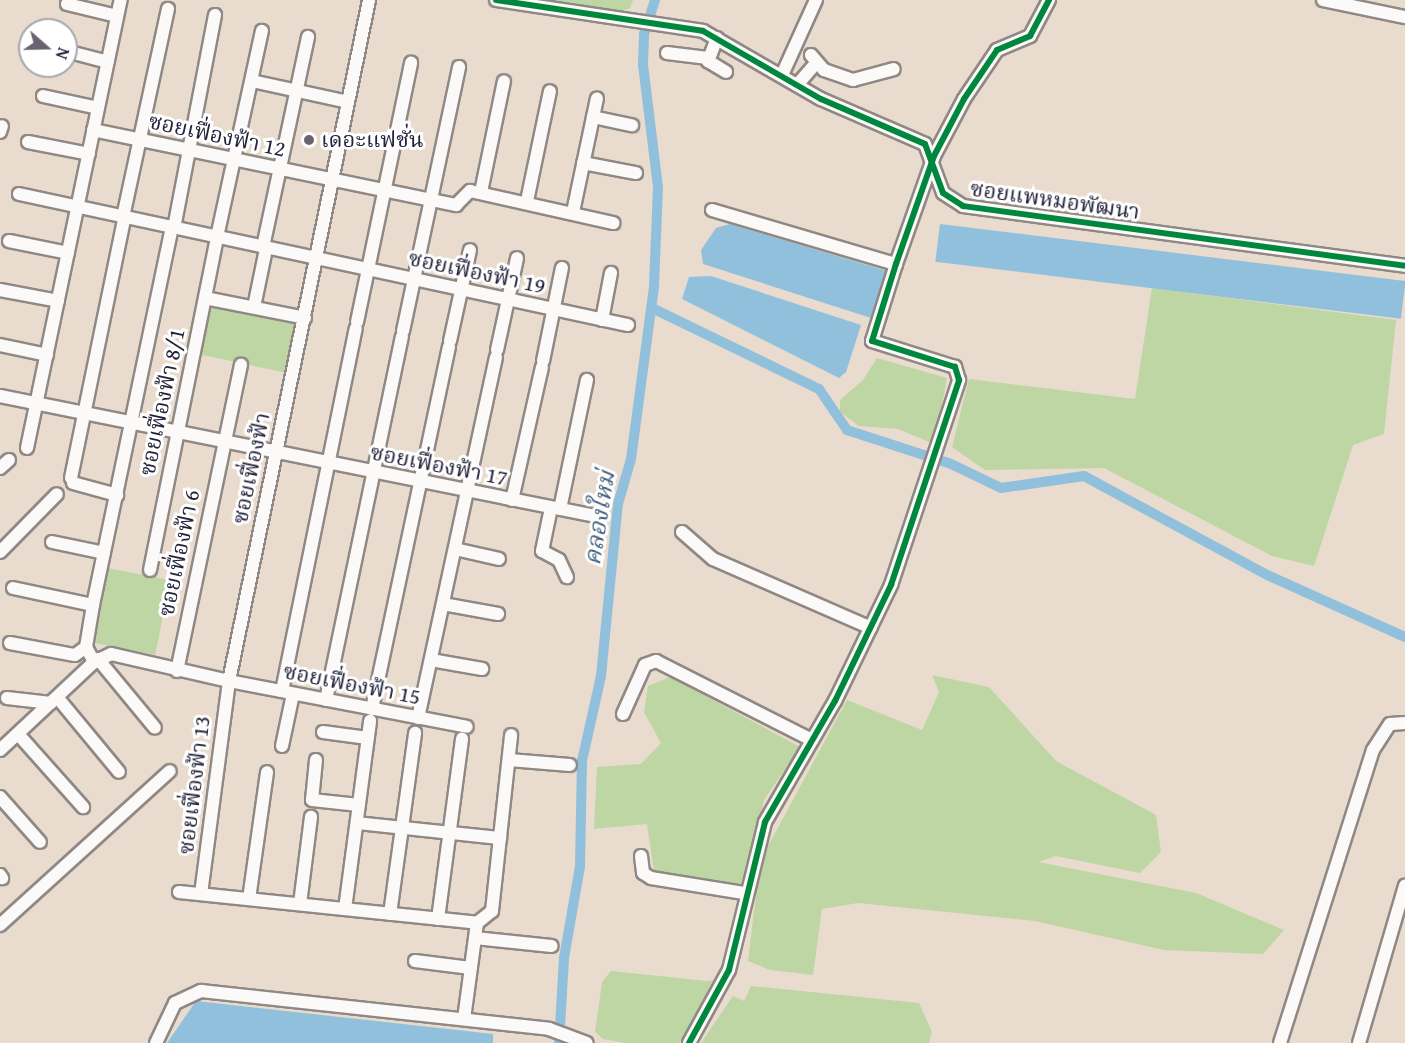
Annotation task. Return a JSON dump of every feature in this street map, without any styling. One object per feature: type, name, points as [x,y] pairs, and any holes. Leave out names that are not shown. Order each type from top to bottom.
[{"type":"street","points":[[27,448],[121,0]]},
{"type":"street","name":"ซอยเฟื่องฟ้า","points":[[229,681],[318,259],[369,0]]},
{"type":"street","points":[[496,0],[639,22],[688,26],[717,38],[821,99],[925,144],[934,156]]},
{"type":"street","points":[[782,75],[816,0]]},
{"type":"street","points":[[689,1043],[729,970],[744,893],[765,822],[812,740],[871,628],[905,551],[942,441],[958,370],[872,339],[896,264],[934,156],[985,62],[1030,36],[1049,0]]},
{"type":"street","points":[[1323,0],[1405,17]]},
{"type":"street","points":[[67,4],[117,16]]},
{"type":"street","points":[[117,495],[72,480],[168,9]]},
{"type":"street","points":[[10,643],[75,656],[86,647],[190,151],[215,15]]},
{"type":"street","name":"ซอยเฟื่องฟ้า 8/1","points":[[150,570],[216,240],[262,31]]},
{"type":"street","points":[[254,308],[279,169],[308,37]]},
{"type":"street","points":[[708,58],[717,38]]},
{"type":"street","points":[[667,53],[708,58],[726,72]]},
{"type":"street","points":[[78,54],[108,62]]},
{"type":"street","points":[[799,86],[813,60],[861,81],[894,69]]},
{"type":"street","points":[[282,746],[288,692],[328,466],[411,63]]},
{"type":"street","points":[[326,700],[459,67]]},
{"type":"street","points":[[252,81],[348,102]]},
{"type":"street","points":[[504,81],[481,192],[613,223]]},
{"type":"street","points":[[527,201],[550,91]]},
{"type":"street","points":[[43,96],[98,108]]},
{"type":"street","points":[[573,212],[597,98]]},
{"type":"street","points":[[593,117],[632,125]]},
{"type":"street","name":"ซอยเฟื่องฟ้า 12","points":[[93,130],[458,205],[467,192],[481,192]]},
{"type":"street","points":[[28,142],[88,154]]},
{"type":"street","name":"ซอยแพหมอพัฒนา","points":[[934,156],[943,193],[963,206],[1405,266]]},
{"type":"street","points":[[584,163],[636,173]]},
{"type":"street","name":"ซอยเฟื่องฟ้า 19","points":[[19,194],[264,251],[318,259],[628,326]]},
{"type":"street","points":[[712,210],[896,264]]},
{"type":"street","points":[[9,241],[68,253]]},
{"type":"street","points":[[345,909],[371,715],[470,250]]},
{"type":"street","points":[[418,718],[517,258]]},
{"type":"street","points":[[512,500],[562,268]]},
{"type":"street","points":[[602,320],[610,273]]},
{"type":"street","points":[[0,290],[58,301]]},
{"type":"street","points":[[205,298],[305,318]]},
{"type":"street","points":[[0,345],[47,355]]},
{"type":"street","name":"ซอยเฟื่องฟ้า 6","points":[[177,671],[241,365]]},
{"type":"street","points":[[567,577],[559,560],[542,551],[556,509],[587,380]]},
{"type":"street","name":"ซอยเฟื่องฟ้า 17","points":[[0,396],[275,456],[595,516]]},
{"type":"street","points":[[0,552],[57,494]]},
{"type":"street","points":[[682,532],[713,559],[871,628]]},
{"type":"street","points":[[52,542],[104,553]]},
{"type":"street","points":[[455,549],[499,559]]},
{"type":"street","points":[[13,588],[93,605]]},
{"type":"street","points":[[443,604],[498,614]]},
{"type":"street","points":[[86,647],[155,728]]},
{"type":"street","points":[[0,750],[96,661],[111,654],[177,671],[229,681]]},
{"type":"street","points":[[431,660],[482,669]]},
{"type":"street","points":[[623,714],[645,665],[656,661],[812,740]]},
{"type":"street","name":"ซอยเฟื่องฟ้า 15","points":[[229,681],[326,700],[371,715],[418,718],[465,733],[450,833]]},
{"type":"street","name":"ซอยเฟื่องฟ้า 13","points":[[201,894],[229,681]]},
{"type":"street","points":[[7,698],[54,700],[119,772]]},
{"type":"street","points":[[1280,1043],[1373,750],[1390,724],[1405,723]]},
{"type":"street","points":[[323,732],[368,738]]},
{"type":"street","points":[[390,914],[415,733]]},
{"type":"street","points":[[18,734],[83,807]]},
{"type":"street","points":[[464,1019],[477,923],[492,911],[511,735]]},
{"type":"street","points":[[316,760],[312,800],[359,805]]},
{"type":"street","points":[[509,760],[570,765]]},
{"type":"street","points":[[0,925],[170,771]]},
{"type":"street","points":[[249,899],[267,772]]},
{"type":"street","points":[[0,797],[40,842]]},
{"type":"street","points":[[300,904],[311,818]]},
{"type":"street","points":[[357,823],[500,838]]},
{"type":"street","points":[[438,919],[450,833]]},
{"type":"street","points":[[642,855],[643,873],[651,878],[744,893]]},
{"type":"street","points":[[1359,1043],[1405,886]]},
{"type":"street","points":[[179,892],[477,923]]},
{"type":"street","points":[[475,938],[552,946]]},
{"type":"street","points":[[415,961],[471,968]]},
{"type":"street","points":[[156,1043],[175,1003],[201,991],[549,1029],[572,1035],[587,1043]]},
{"type":"green space","points":[[538,0],[633,0],[630,8],[614,14]]},
{"type":"green space","points":[[1152,288],[1396,320],[1384,434],[1353,445],[1314,566],[1272,556],[1104,468],[985,470],[952,447],[969,379],[1135,399]]},
{"type":"green space","points":[[208,305],[296,324],[286,373],[198,354]]},
{"type":"green space","points":[[877,358],[947,378],[934,444],[898,429],[859,426],[840,412],[840,400],[863,380]]},
{"type":"green space","points":[[107,568],[170,580],[155,655],[92,643]]},
{"type":"green space","points":[[932,675],[989,687],[1056,761],[1156,815],[1161,852],[1140,873],[1056,856],[1038,862],[1196,893],[1284,930],[1263,954],[1164,950],[1035,921],[858,903],[822,909],[813,975],[770,970],[748,961],[758,878],[768,846],[847,700],[922,730],[939,692]]},
{"type":"green space","points":[[670,677],[800,747],[764,800],[746,884],[705,887],[654,872],[647,824],[594,829],[597,767],[641,764],[661,743],[644,712],[648,686]]},
{"type":"green space","points":[[611,971],[713,980],[680,1043],[625,1043],[603,1039],[595,1032],[602,982]]},
{"type":"green space","points":[[751,986],[919,1003],[932,1032],[929,1043],[701,1043],[733,996],[744,1001]]},
{"type":"water","points":[[730,224],[887,271],[871,318],[703,264],[701,250],[716,228]]},
{"type":"water","points":[[940,224],[1405,281],[1401,319],[935,262]]},
{"type":"water","points":[[711,276],[861,325],[846,372],[839,378],[682,299],[689,277]]},
{"type":"water","points":[[196,1001],[493,1034],[493,1043],[167,1043]]},
{"type":"waterway","name":"คลองใหม่","points":[[559,1043],[564,958],[580,866],[582,761],[601,676],[618,504],[631,459],[654,286],[658,187],[643,65],[644,34],[655,0]]},
{"type":"waterway","points":[[652,308],[819,389],[847,430],[951,464],[1001,488],[1084,476],[1267,575],[1405,637]]},
{"type":"cycle path","points":[[496,0],[703,31],[821,99],[925,144],[943,193],[963,206],[1405,266]]},
{"type":"cycle path","points":[[689,1043],[729,970],[765,822],[835,701],[891,585],[959,380],[955,367],[872,341],[896,264],[934,156],[964,99],[997,50],[1030,36],[1049,0]]},
{"type":"place","name":"เดอะแฟชั่น","points":[[309,140]]}]
